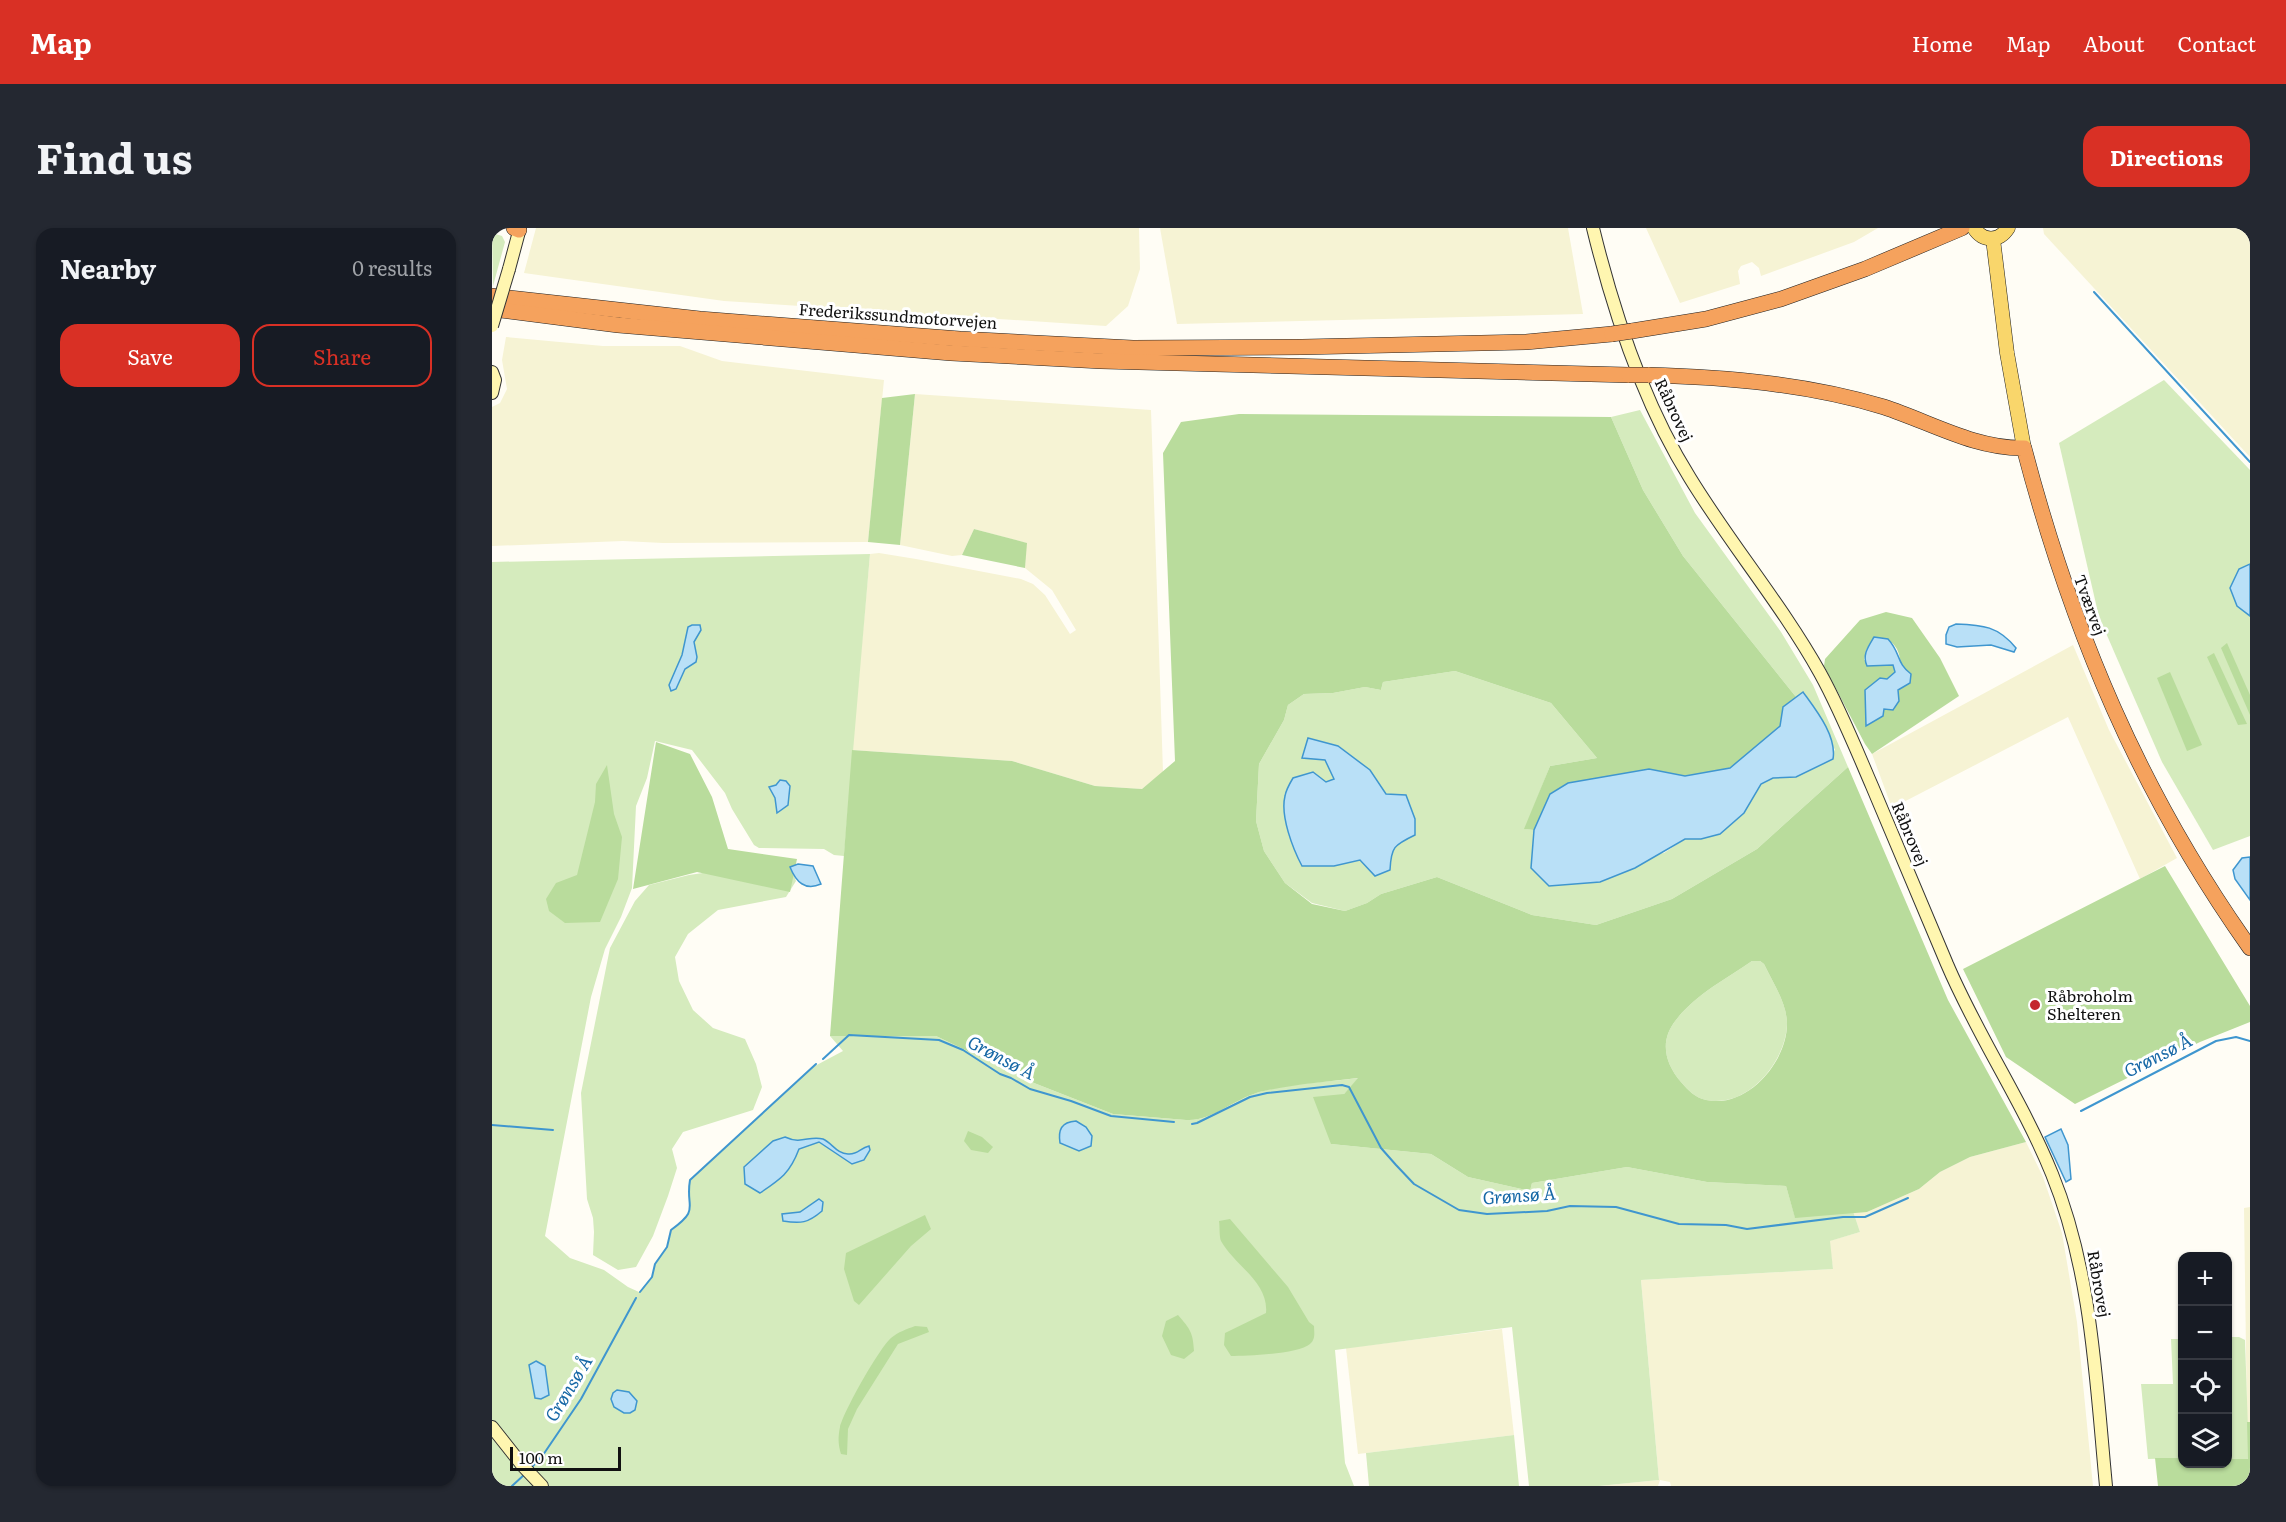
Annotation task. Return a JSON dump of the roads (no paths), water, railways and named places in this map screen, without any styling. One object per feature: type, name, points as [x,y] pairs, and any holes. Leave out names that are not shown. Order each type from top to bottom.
[{"type":"highway","name":"Frederikssundmotorvejen","points":[[492,296],[700,320],[960,339],[1132,348],[1526,342],[1612,334],[1706,319],[1781,299],[1865,269],[1962,228]]},
{"type":"highway","points":[[492,309],[618,325],[927,351],[1101,361],[1719,377],[1818,391],[1884,407],[1989,445],[2025,448]]},
{"type":"highway","name":"Tværvej","points":[[2025,448],[2062,579],[2110,704],[2179,838],[2208,887],[2250,948]]},
{"type":"main road","points":[[1974,228],[1982,237],[1993,239],[2004,234],[2008,228]]},
{"type":"main road","name":"Tværvej","points":[[1993,239],[2007,353],[2025,448]]},
{"type":"street","name":"Råbrovej","points":[[1593,228],[1619,322],[1660,424],[1688,477],[1790,622],[1822,676],[1849,732],[1965,1006],[2034,1133],[2053,1176],[2077,1250],[2088,1313],[2106,1486]]},
{"type":"street","points":[[492,327],[518,229]]},
{"type":"street","points":[[492,372],[495,380],[492,393]]},
{"type":"street","points":[[492,1427],[542,1486]]},
{"type":"water","points":[[2250,564],[2250,616],[2237,606],[2230,588],[2239,569]]},
{"type":"water","points":[[1956,624],[1989,628],[2003,635],[2016,648],[2014,652],[1991,645],[1957,647],[1946,644],[1949,627]]},
{"type":"water","points":[[700,625],[701,630],[694,642],[696,662],[685,669],[676,689],[671,691],[669,685],[682,655],[688,627]]},
{"type":"water","points":[[1874,637],[1888,639],[1903,666],[1911,674],[1910,683],[1898,690],[1899,701],[1893,710],[1884,709],[1883,716],[1866,726],[1865,690],[1880,678],[1887,679],[1895,672],[1893,665],[1867,666],[1865,655]]},
{"type":"water","points":[[1803,692],[1829,732],[1833,759],[1796,777],[1773,778],[1761,784],[1744,813],[1720,834],[1701,839],[1685,839],[1635,868],[1600,882],[1549,886],[1531,868],[1534,830],[1550,794],[1568,783],[1649,769],[1685,776],[1730,768],[1780,726],[1783,707]]},
{"type":"water","points":[[1308,738],[1338,746],[1370,770],[1386,794],[1406,795],[1415,819],[1415,835],[1402,841],[1395,848],[1391,856],[1390,870],[1375,876],[1360,860],[1334,866],[1302,866],[1291,842],[1284,813],[1286,791],[1293,778],[1313,772],[1326,782],[1334,779],[1325,760],[1302,758]]},
{"type":"water","points":[[780,780],[786,781],[790,786],[788,805],[777,813],[775,798],[769,787],[776,785]]},
{"type":"water","points":[[2250,857],[2250,900],[2235,879],[2233,870],[2242,858]]},
{"type":"water","points":[[798,864],[813,866],[821,884],[806,886],[798,881],[790,867]]},
{"type":"water","points":[[1076,1121],[1086,1127],[1092,1136],[1091,1146],[1079,1151],[1060,1143],[1059,1138],[1064,1125]]},
{"type":"water","points":[[2061,1129],[2068,1145],[2071,1179],[2066,1182],[2045,1137]]},
{"type":"water","points":[[785,1137],[796,1140],[823,1139],[844,1154],[851,1154],[869,1146],[870,1150],[864,1160],[852,1164],[819,1142],[799,1149],[784,1175],[760,1193],[745,1184],[744,1167],[773,1141]]},
{"type":"water","points":[[819,1199],[823,1202],[822,1211],[813,1218],[800,1222],[783,1221],[782,1214],[800,1212]]},
{"type":"water","points":[[536,1361],[545,1366],[549,1395],[541,1399],[535,1398],[529,1365]]},
{"type":"water","points":[[617,1390],[629,1392],[637,1401],[635,1410],[624,1413],[614,1407],[611,1399]]},
{"type":"waterway","points":[[2094,292],[2250,462]]},
{"type":"waterway","name":"Grønsø Å","points":[[823,1059],[849,1035],[939,1040],[963,1050],[1000,1074],[1030,1089],[1111,1116],[1174,1122]]},
{"type":"waterway","name":"Grønsø Å","points":[[2081,1111],[2216,1041],[2236,1037],[2250,1041]]},
{"type":"waterway","name":"Grønsø Å","points":[[640,1292],[652,1277],[655,1264],[667,1247],[671,1230],[689,1212],[690,1180],[816,1064]]},
{"type":"waterway","name":"Grønsø Å","points":[[1192,1124],[1250,1097],[1342,1085],[1349,1087],[1381,1148],[1414,1184],[1459,1210],[1487,1214],[1547,1211],[1570,1206],[1616,1207],[1679,1224],[1726,1225],[1747,1229],[1843,1217],[1865,1217],[1908,1198]]},
{"type":"waterway","points":[[492,1125],[553,1130]]},
{"type":"waterway","name":"Grønsø Å","points":[[531,1468],[543,1455],[581,1399],[636,1298]]},
{"type":"waterway","name":"Grønsø Å","points":[[512,1486],[525,1474]]},
{"type":"place","name":"Råbroholm Shelteren","points":[[2035,1005]]}]
